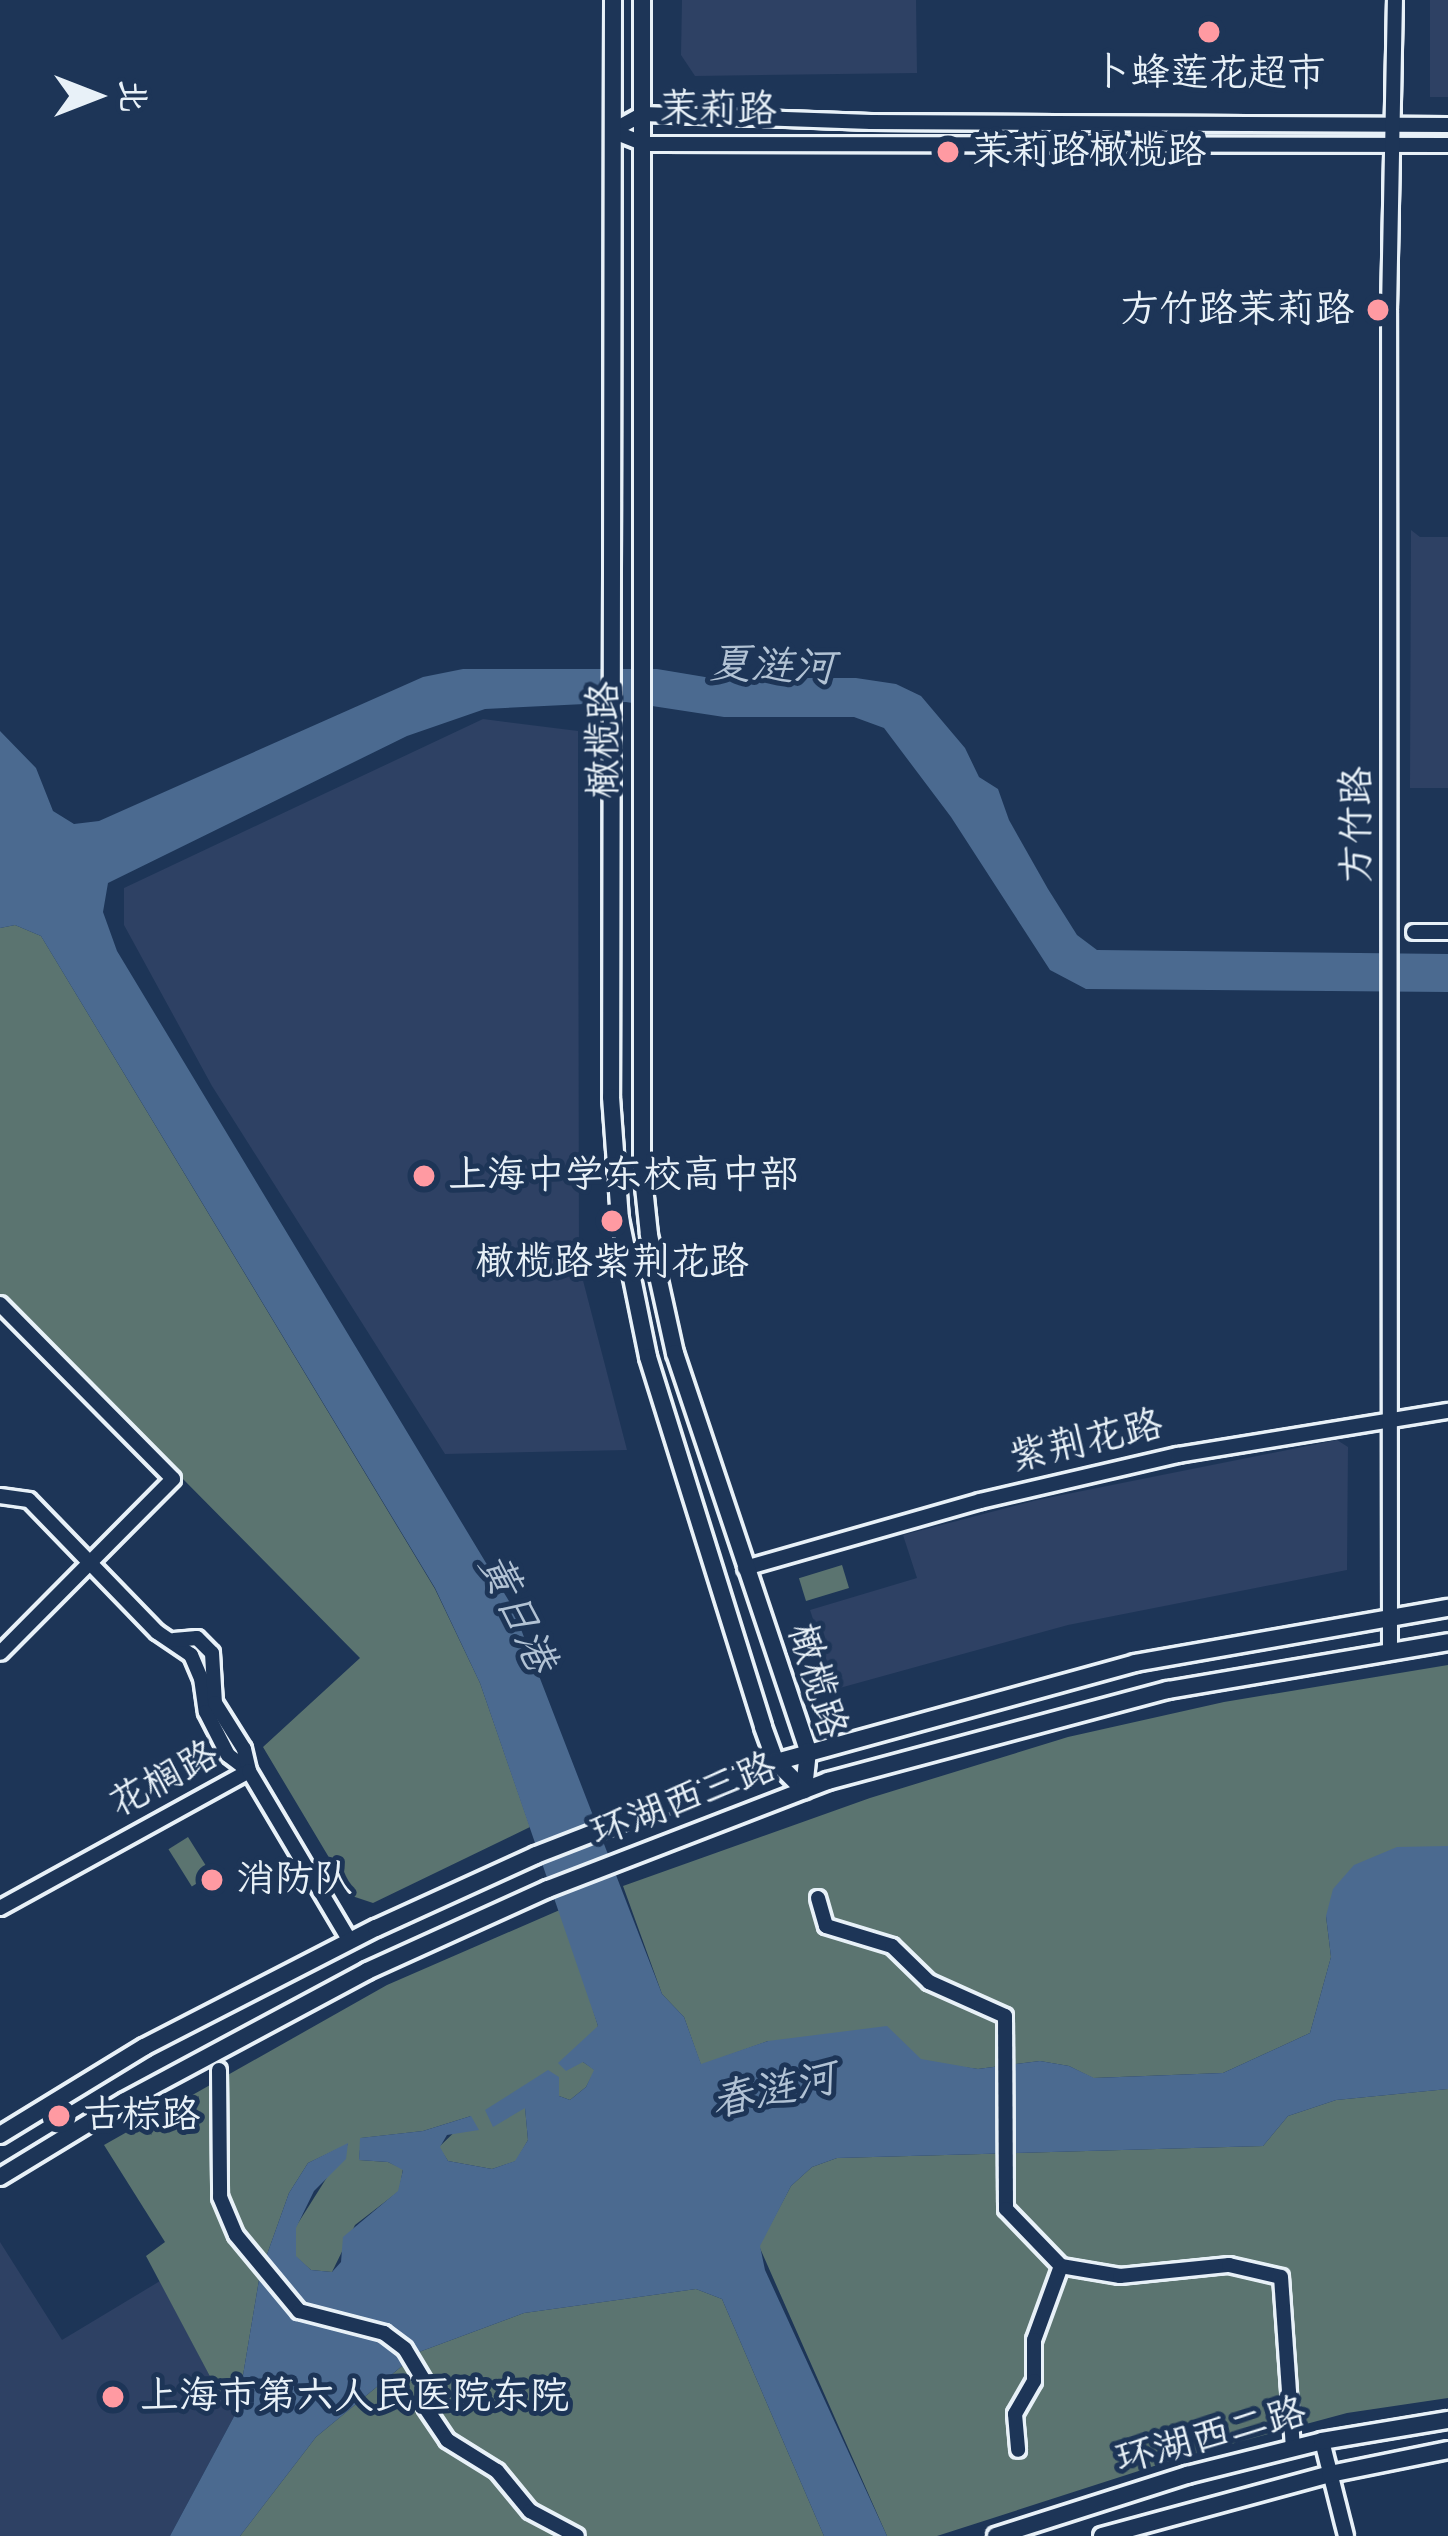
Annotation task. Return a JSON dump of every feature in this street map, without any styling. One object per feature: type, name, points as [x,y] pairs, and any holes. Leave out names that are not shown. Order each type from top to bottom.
[{"type":"main road","name":"橄榄路","points":[[613,0],[611,1097],[620,1219],[648,1357],[776,1762],[804,1790]]},
{"type":"main road","name":"橄榄路","points":[[642,0],[639,1097],[649,1235],[675,1353],[808,1751],[804,1790]]},
{"type":"main road","name":"环湖西三路","points":[[0,2134],[144,2047],[350,1941],[536,1855],[776,1762],[1034,1687],[1390,1614],[1448,1608]]},
{"type":"main road","name":"环湖西三路","points":[[0,2177],[254,2028],[548,1889],[804,1790],[1000,1731],[1168,1690],[1448,1642]]},
{"type":"main road","name":"环湖西二路","points":[[996,2536],[1187,2474],[1322,2441],[1448,2420]]},
{"type":"main road","name":"环湖西二路","points":[[1102,2536],[1330,2474],[1448,2450]]},
{"type":"street","name":"方竹路","points":[[1390,1650],[1395,0]]},
{"type":"street","name":"茉莉路","points":[[612,131],[644,114],[872,122],[1448,125]]},
{"type":"street","name":"茉莉路","points":[[612,131],[645,143],[1448,145]]},
{"type":"street","points":[[1414,932],[1448,932]]},
{"type":"street","points":[[0,1304],[173,1479],[0,1653]]},
{"type":"street","name":"紫荆花路","points":[[745,1568],[1020,1491],[1201,1450],[1448,1411]]},
{"type":"street","points":[[0,1496],[29,1500],[157,1632],[174,1640],[198,1665],[206,1712],[228,1755],[249,1771]]},
{"type":"street","name":"花榈路","points":[[0,1908],[249,1771],[350,1941]]},
{"type":"street","points":[[818,1898],[826,1926],[892,1946],[929,1982],[1005,2016],[1002,2190],[1006,2209],[1061,2266],[1120,2276],[1229,2265],[1281,2277],[1293,2448]]},
{"type":"street","points":[[218,2070],[220,2197],[236,2235],[299,2311],[384,2333],[405,2349],[423,2378],[425,2407],[447,2440],[497,2470],[530,2511],[577,2536]]},
{"type":"street","points":[[1018,2450],[1015,2414],[1034,2381],[1034,2339],[1061,2266]]},
{"type":"street","points":[[1322,2441],[1346,2536]]},
{"type":"shaded area","points":[[682,0],[916,0],[917,73],[695,76],[681,55]]},
{"type":"shaded area","points":[[1430,0],[1448,0],[1448,97],[1430,97]]},
{"type":"shaded area","points":[[1411,530],[1420,537],[1448,537],[1448,788],[1410,788]]},
{"type":"shaded area","name":"上海中学东校高中部","points":[[483,719],[578,731],[579,1265],[627,1450],[445,1454],[212,1086],[124,925],[124,888]]},
{"type":"shaded area","points":[[1337,1440],[1348,1447],[1347,1570],[1068,1625],[836,1689],[810,1610],[917,1578],[903,1535],[1037,1500]]},
{"type":"shaded area","name":"上海市第六人民医院东院","points":[[0,2242],[62,2340],[160,2281],[214,2384],[237,2411],[170,2536],[0,2536]]},
{"type":"green space","points":[[15,925],[41,936],[435,1589],[480,1683],[530,1827],[373,1903],[352,1896],[263,1747],[360,1658],[0,1294],[0,928]]},
{"type":"green space","points":[[842,1565],[849,1588],[806,1601],[799,1578]]},
{"type":"green space","points":[[1448,1665],[1448,1846],[1326,1916],[1331,1957],[1310,2033],[1223,2073],[1093,2078],[1069,2066],[1040,2061],[978,2069],[768,2041],[701,2065],[684,2017],[662,1994],[623,1886],[870,1798],[1068,1737],[1224,1702]]},
{"type":"green space","points":[[188,1837],[211,1874],[192,1887],[168,1849]]},
{"type":"green space","points":[[562,1909],[598,2026],[583,2062],[595,2070],[586,2087],[570,2100],[559,2096],[516,2109],[525,2107],[528,2140],[516,2161],[492,2169],[448,2161],[439,2147],[471,2116],[423,2131],[361,2138],[359,2160],[388,2162],[403,2169],[399,2191],[355,2225],[332,2272],[311,2270],[295,2256],[295,2228],[348,2144],[308,2163],[289,2193],[260,2274],[237,2411],[214,2384],[146,2256],[165,2242],[104,2145],[387,1985]]},
{"type":"green space","points":[[1448,2089],[1448,2398],[1347,2413],[1179,2458],[937,2536],[887,2536],[759,2246],[791,2186],[812,2167],[837,2158],[1263,2146],[1288,2116],[1336,2100]]},
{"type":"green space","points":[[696,2289],[722,2299],[824,2536],[240,2536],[316,2437],[419,2352],[524,2313]]},
{"type":"water","name":"春涟河","points":[[463,669],[657,669],[711,678],[856,678],[896,684],[921,696],[965,748],[979,777],[998,789],[1009,820],[1048,889],[1077,935],[1097,950],[1448,954],[1448,992],[1086,989],[1050,970],[951,817],[884,728],[854,717],[724,717],[626,702],[485,709],[407,736],[108,883],[103,912],[117,951],[512,1606],[662,1994],[684,2017],[701,2064],[768,2041],[887,2026],[921,2059],[978,2069],[1040,2061],[1069,2066],[1094,2078],[1223,2073],[1310,2033],[1331,1957],[1326,1916],[1333,1889],[1354,1865],[1397,1847],[1448,1846],[1448,2089],[1336,2100],[1288,2116],[1263,2146],[837,2158],[812,2167],[791,2186],[760,2246],[765,2270],[887,2536],[824,2536],[722,2299],[696,2289],[524,2313],[419,2352],[316,2437],[240,2536],[170,2536],[237,2411],[260,2274],[289,2193],[308,2163],[348,2143],[346,2159],[314,2191],[296,2228],[296,2256],[311,2270],[332,2272],[341,2262],[343,2237],[398,2191],[403,2170],[388,2162],[359,2160],[360,2138],[423,2131],[471,2116],[479,2130],[447,2135],[440,2147],[448,2161],[492,2169],[515,2161],[528,2140],[525,2108],[493,2127],[485,2110],[548,2070],[559,2077],[559,2096],[570,2100],[586,2087],[594,2070],[583,2062],[566,2071],[558,2063],[598,2026],[480,1683],[435,1588],[41,936],[15,925],[0,928],[0,731],[36,768],[53,811],[74,824],[99,821],[423,677]]},
{"type":"place","name":"卜蜂莲花超市","points":[[1209,32]]},
{"type":"place","name":"茉莉路橄榄路","points":[[948,152]]},
{"type":"place","name":"方竹路茉莉路","points":[[1378,310]]},
{"type":"place","name":"上海中学东校高中部","points":[[424,1176]]},
{"type":"place","name":"橄榄路紫荆花路","points":[[612,1221]]},
{"type":"place","name":"消防队","points":[[212,1880]]},
{"type":"place","name":"古棕路","points":[[59,2116]]},
{"type":"place","name":"上海市第六人民医院东院","points":[[113,2397]]},
{"type":"water label","name":"夏涟河","points":[[772,667]]},
{"type":"water label","name":"黄日港","points":[[516,1613]]}]
